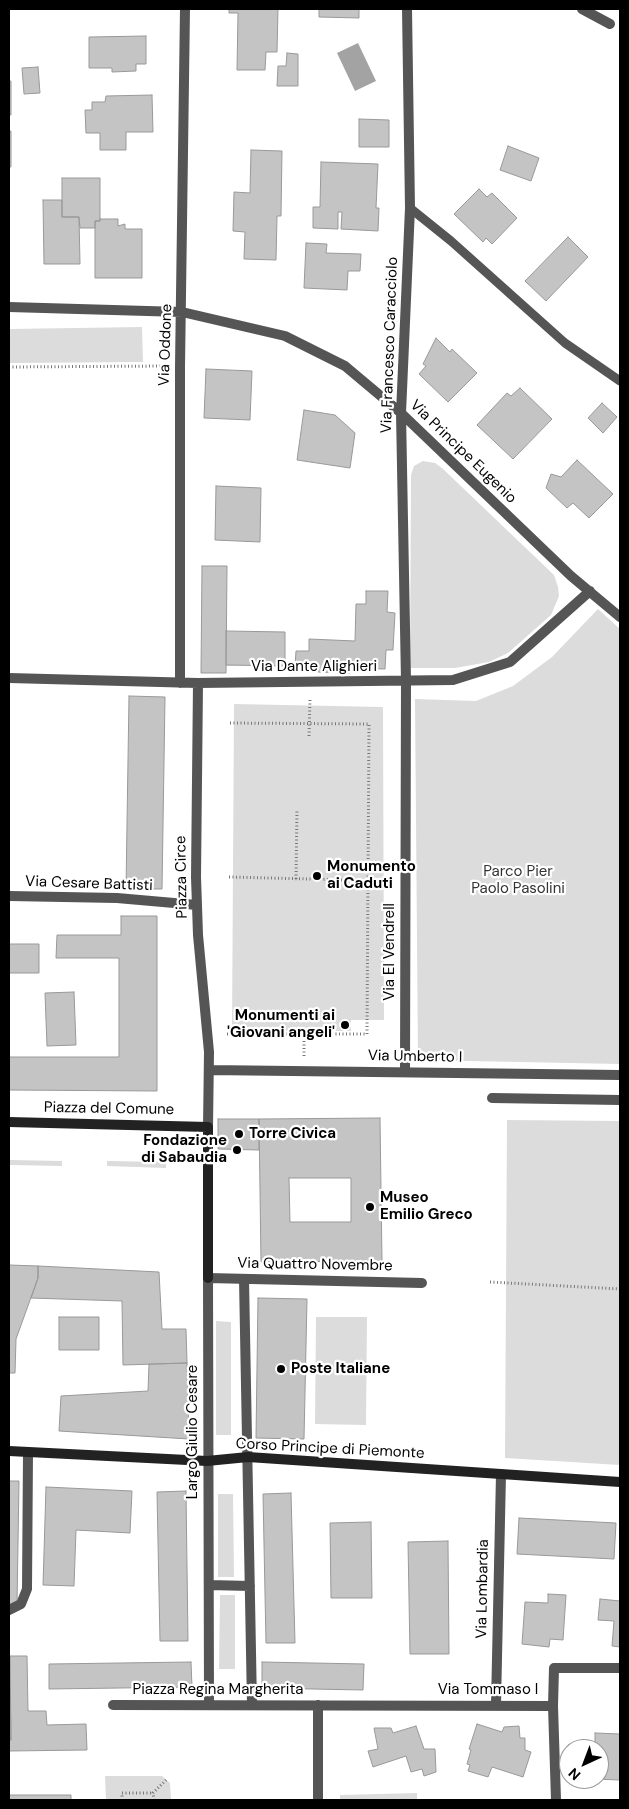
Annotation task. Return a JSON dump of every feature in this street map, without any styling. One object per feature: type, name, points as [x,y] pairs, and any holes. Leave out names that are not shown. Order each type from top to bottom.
[{"type":"street","name":"Via Oddone","points":[[180,683],[180,366],[185,9]]},
{"type":"street","name":"Via Francesco Caracciolo","points":[[406,682],[401,413],[410,208],[407,9]]},
{"type":"street","points":[[582,9],[610,24]]},
{"type":"street","name":"Via Principe Eugenio","points":[[9,306],[182,312],[284,336],[345,366],[401,413],[571,576],[620,617]]},
{"type":"street","name":"Via Dante Alighieri","points":[[9,678],[120,679],[180,683],[453,680],[510,662],[590,591]]},
{"type":"street","name":"Via El Vendrell","points":[[404,1072],[406,682]]},
{"type":"street","name":"Piazza Circe","points":[[198,683],[197,905],[209,1070]]},
{"type":"street","name":"Via Cesare Battisti","points":[[9,896],[118,898],[197,905]]},
{"type":"street","points":[[208,1278],[209,1070]]},
{"type":"street","name":"Via Umberto I","points":[[209,1070],[620,1075]]},
{"type":"street","points":[[492,1098],[620,1100]]},
{"type":"street","name":"Piazza del Comune","points":[[9,1122],[208,1126]]},
{"type":"street","name":"Via Quattro Novembre","points":[[208,1278],[422,1283]]},
{"type":"street","name":"Largo Giulio Cesare","points":[[208,1278],[209,1705]]},
{"type":"street","points":[[244,1279],[252,1705]]},
{"type":"street","name":"Corso Principe di Piemonte","points":[[9,1451],[207,1461],[248,1457],[620,1482]]},
{"type":"street","points":[[9,1610],[21,1604],[27,1589],[28,1453]]},
{"type":"street","name":"Via Lombardia","points":[[496,1704],[501,1474]]},
{"type":"street","points":[[209,1586],[250,1586]]},
{"type":"street","name":"Via Tommaso I","points":[[318,1705],[496,1704],[553,1706],[554,1668],[620,1668]]},
{"type":"street","name":"Piazza Regina Margherita","points":[[113,1705],[318,1705],[318,1800]]},
{"type":"street","points":[[553,1706],[556,1800]]},
{"type":"lane","points":[[410,208],[451,241],[565,343],[620,381]]},
{"type":"path","points":[[9,367],[180,366]]},
{"type":"path","points":[[309,736],[310,698]]},
{"type":"path","points":[[227,1034],[367,1034],[368,724],[230,723]]},
{"type":"path","points":[[296,879],[297,809]]},
{"type":"path","points":[[229,877],[389,881]]},
{"type":"path","points":[[304,1034],[304,1062]]},
{"type":"path","points":[[490,1282],[620,1289]]},
{"type":"path","points":[[154,1800],[154,1794],[166,1780]]},
{"type":"path","points":[[122,1800],[122,1793],[154,1794]]},
{"type":"green space","points":[[142,327],[143,362],[9,363],[9,329]]},
{"type":"green space","points":[[423,461],[435,463],[442,468],[554,575],[558,587],[559,596],[551,615],[508,653],[489,662],[455,668],[410,668],[411,475],[414,466]]},
{"type":"green space","name":"Parco Pier Paolo Pasolini","points":[[598,609],[620,629],[620,1064],[418,1060],[415,699],[476,701],[513,686],[552,657]]},
{"type":"green space","points":[[234,704],[383,707],[384,1020],[351,1020],[351,1031],[232,1031]]},
{"type":"green space","points":[[507,1120],[620,1121],[620,1465],[505,1458]]},
{"type":"green space","points":[[9,1160],[62,1161],[62,1166],[9,1165]]},
{"type":"green space","points":[[107,1161],[166,1162],[166,1168],[107,1166]]},
{"type":"green space","points":[[316,1317],[367,1317],[366,1425],[315,1424]]},
{"type":"green space","points":[[216,1321],[231,1322],[231,1435],[216,1435]]},
{"type":"green space","points":[[218,1494],[233,1494],[234,1577],[218,1577]]},
{"type":"green space","points":[[220,1595],[235,1595],[235,1669],[219,1669]]},
{"type":"green space","points":[[105,1776],[162,1776],[170,1783],[171,1800],[106,1800]]},
{"type":"green space","points":[[417,1793],[417,1800],[340,1800],[340,1795]]},
{"type":"shaded area","points":[[358,43],[376,81],[355,91],[337,53]]},
{"type":"building","points":[[229,9],[278,9],[277,52],[266,52],[265,70],[237,70],[238,13],[229,13]]},
{"type":"building","points":[[319,9],[359,9],[359,18],[319,17]]},
{"type":"building","points":[[146,36],[146,64],[136,64],[136,71],[112,72],[112,68],[89,68],[89,37]]},
{"type":"building","points":[[287,53],[298,54],[298,86],[277,86],[278,66],[286,66]]},
{"type":"building","points":[[38,67],[40,93],[24,94],[22,68]]},
{"type":"building","points":[[9,81],[11,81],[11,115],[9,115]]},
{"type":"building","points":[[152,95],[153,132],[126,132],[126,150],[100,150],[100,133],[86,133],[85,110],[92,110],[92,102],[105,102],[106,96]]},
{"type":"building","points":[[359,119],[389,120],[389,147],[359,147]]},
{"type":"building","points":[[9,131],[11,131],[11,167],[9,167]]},
{"type":"building","points":[[508,146],[539,158],[531,181],[500,170]]},
{"type":"building","points":[[251,150],[282,151],[281,216],[277,216],[276,260],[244,259],[245,232],[233,231],[234,192],[250,193]]},
{"type":"building","points":[[321,162],[378,164],[376,208],[379,208],[378,231],[341,229],[342,212],[338,212],[338,229],[313,228],[313,207],[320,207]]},
{"type":"building","points":[[62,178],[100,178],[100,221],[95,221],[95,228],[80,228],[79,217],[62,217]]},
{"type":"building","points":[[479,189],[487,197],[492,193],[517,218],[492,244],[486,238],[483,242],[454,214]]},
{"type":"building","points":[[43,200],[62,200],[62,217],[79,217],[80,264],[44,264]]},
{"type":"building","points":[[100,219],[118,219],[118,226],[125,224],[125,229],[142,229],[142,278],[95,278],[95,221],[100,221]]},
{"type":"building","points":[[568,237],[588,257],[546,301],[525,281]]},
{"type":"building","points":[[306,243],[327,244],[326,253],[361,254],[360,271],[348,271],[347,290],[304,288]]},
{"type":"building","points":[[436,338],[450,352],[452,349],[477,373],[448,402],[419,374],[426,366],[423,364]]},
{"type":"building","points":[[206,369],[252,371],[250,420],[204,418]]},
{"type":"building","points":[[520,388],[552,419],[513,459],[477,425],[507,393],[511,396]]},
{"type":"building","points":[[602,403],[617,417],[603,433],[588,418]]},
{"type":"building","points":[[304,410],[335,415],[355,433],[350,468],[297,460]]},
{"type":"building","points":[[577,460],[613,494],[589,518],[573,503],[567,508],[546,488],[551,474],[561,477]]},
{"type":"building","points":[[216,486],[261,488],[260,542],[215,540]]},
{"type":"building","points":[[202,566],[227,566],[226,673],[201,673]]},
{"type":"building","points":[[366,591],[388,591],[387,612],[395,613],[393,650],[386,650],[385,669],[348,668],[350,673],[318,672],[319,667],[295,667],[296,651],[309,651],[309,639],[355,641],[356,604],[366,604]]},
{"type":"building","points":[[226,631],[285,632],[285,666],[226,665]]},
{"type":"building","points":[[129,696],[165,697],[162,889],[126,889]]},
{"type":"building","points":[[121,916],[157,916],[157,1091],[9,1090],[9,1057],[119,1057],[119,958],[56,958],[57,935],[121,935]]},
{"type":"building","points":[[9,944],[39,944],[39,973],[9,973]]},
{"type":"building","points":[[74,992],[76,1045],[47,1046],[45,993]]},
{"type":"building","points":[[380,1118],[382,1261],[261,1262],[259,1119]],"holes":[[[289,1178],[351,1178],[351,1222],[290,1222]]]},
{"type":"building","name":"Torre Civica","points":[[218,1119],[259,1119],[259,1150],[218,1149]]},
{"type":"building","points":[[9,1265],[38,1266],[38,1278],[16,1339],[15,1373],[9,1373]]},
{"type":"building","points":[[38,1266],[159,1272],[162,1329],[186,1329],[187,1363],[123,1365],[122,1301],[31,1298],[38,1278]]},
{"type":"building","name":"Poste Italiane","points":[[258,1298],[307,1299],[304,1439],[256,1438]]},
{"type":"building","points":[[59,1317],[99,1317],[99,1350],[59,1350]]},
{"type":"building","points":[[187,1363],[189,1439],[59,1431],[61,1396],[148,1391],[149,1364]]},
{"type":"building","points":[[9,1481],[19,1481],[17,1605],[9,1605]]},
{"type":"building","points":[[46,1487],[132,1491],[130,1533],[76,1530],[74,1586],[43,1585]]},
{"type":"building","points":[[186,1491],[188,1641],[160,1641],[157,1492]]},
{"type":"building","points":[[291,1493],[295,1643],[266,1643],[263,1494]]},
{"type":"building","points":[[519,1518],[616,1523],[614,1559],[517,1554]]},
{"type":"building","points":[[371,1522],[372,1598],[331,1598],[330,1523]]},
{"type":"building","points":[[448,1541],[449,1654],[410,1654],[408,1542]]},
{"type":"building","points":[[548,1594],[566,1595],[563,1640],[550,1639],[549,1647],[522,1644],[525,1602],[548,1603]]},
{"type":"building","points":[[600,1599],[620,1601],[620,1647],[612,1646],[614,1621],[598,1620]]},
{"type":"building","points":[[9,1622],[11,1740],[9,1740]]},
{"type":"building","points":[[10,1656],[27,1656],[28,1711],[46,1711],[47,1725],[86,1724],[87,1750],[9,1751],[9,1740],[11,1740]]},
{"type":"building","points":[[191,1662],[192,1687],[49,1689],[49,1664]]},
{"type":"building","points":[[262,1662],[364,1664],[363,1690],[262,1688]]},
{"type":"building","points":[[477,1724],[502,1732],[504,1727],[519,1726],[520,1738],[525,1738],[525,1750],[531,1752],[523,1777],[492,1767],[488,1777],[468,1771],[470,1765],[467,1764],[471,1750],[469,1749]]},
{"type":"building","points":[[416,1726],[424,1749],[435,1749],[436,1772],[424,1776],[422,1769],[411,1772],[406,1756],[373,1767],[368,1751],[378,1749],[374,1728],[391,1728],[393,1733]]},
{"type":"building","points":[[595,1733],[620,1734],[620,1780],[609,1780],[609,1739],[595,1739]]},
{"type":"building","points":[[9,1795],[71,1795],[71,1800],[9,1800]]},
{"type":"place","name":"Monumento ai Caduti","points":[[317,876]]},
{"type":"place","name":"Monumenti ai 'Giovani angeli'","points":[[345,1025]]},
{"type":"place","name":"Torre Civica","points":[[239,1134]]},
{"type":"place","name":"Fondazione di Sabaudia","points":[[237,1150]]},
{"type":"place","name":"Museo Emilio Greco","points":[[370,1207]]},
{"type":"place","name":"Poste Italiane","points":[[281,1369]]}]
